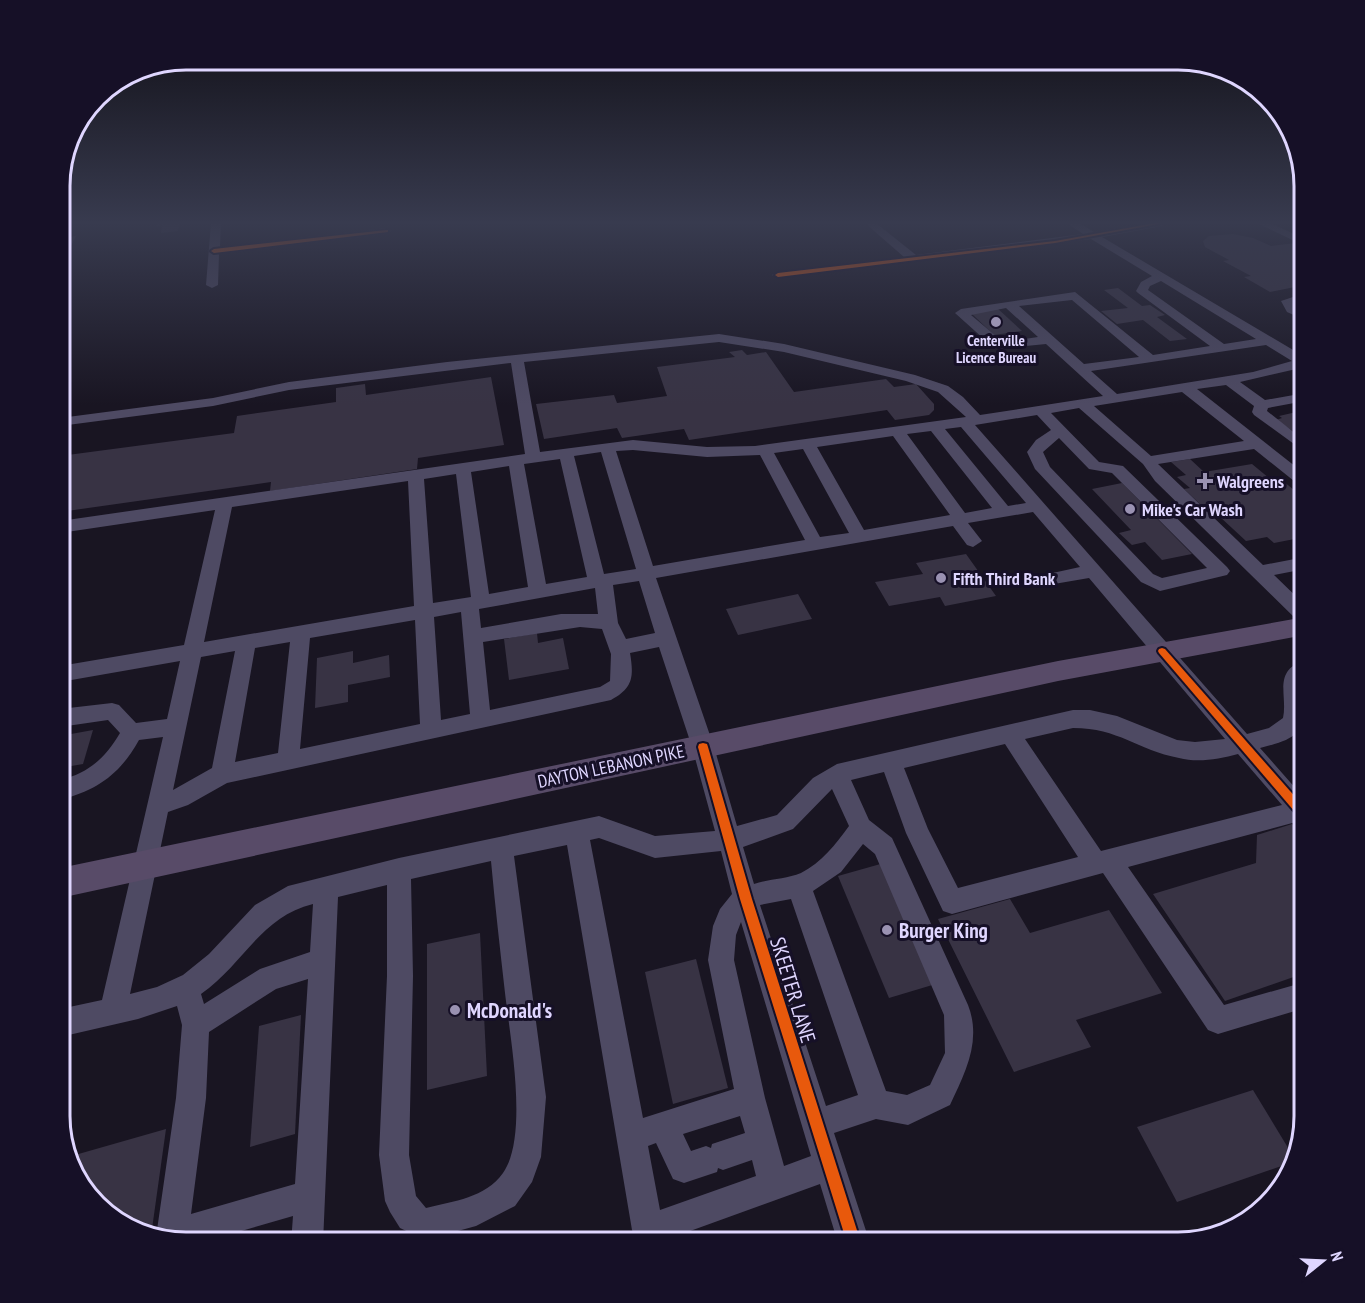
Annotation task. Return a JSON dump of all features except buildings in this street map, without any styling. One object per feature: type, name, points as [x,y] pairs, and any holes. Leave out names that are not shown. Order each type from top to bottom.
[{"type":"main road","name":"DAYTON LEBANON PIKE","points":[[71,882],[1058,670],[1294,628]]},
{"type":"street","points":[[1144,284],[1142,291],[1221,348]]},
{"type":"street","points":[[1171,284],[1294,356]]},
{"type":"street","points":[[1047,340],[1000,346],[961,313],[1009,304],[1075,296],[1150,358]]},
{"type":"street","points":[[1294,300],[1287,302],[1294,310]]},
{"type":"street","points":[[1009,304],[1114,399]]},
{"type":"street","points":[[71,421],[213,402],[289,386],[710,339],[745,341],[875,368],[921,381],[943,389],[958,400],[970,421],[1037,506],[1294,804]]},
{"type":"street","points":[[1079,369],[1268,341]]},
{"type":"street","points":[[517,359],[533,458]]},
{"type":"street","points":[[71,524],[607,447],[633,445],[730,453],[764,449],[1083,404],[1228,380],[1294,364]]},
{"type":"street","points":[[1228,380],[1262,405],[1294,399]]},
{"type":"street","points":[[1185,387],[1294,473]]},
{"type":"street","points":[[1083,404],[1148,461],[1161,478],[1294,605]]},
{"type":"street","points":[[1262,405],[1259,412],[1294,439]]},
{"type":"street","points":[[1040,410],[1094,466],[1117,469],[1221,571],[1160,585],[1147,579],[1043,469],[1035,452],[1041,443],[1059,431]]},
{"type":"street","points":[[935,426],[1003,511]]},
{"type":"street","points":[[897,431],[973,541]]},
{"type":"street","points":[[807,443],[860,536]]},
{"type":"street","points":[[1148,461],[1256,444]]},
{"type":"street","name":"SKEETER LANE","points":[[607,447],[666,638],[704,747],[746,899],[850,1232]]},
{"type":"street","points":[[764,449],[815,543]]},
{"type":"street","points":[[156,806],[180,798],[222,774],[481,720],[613,690],[619,686],[621,656],[609,623],[567,453]]},
{"type":"street","points":[[516,460],[538,591]]},
{"type":"street","points":[[464,468],[475,602],[472,637],[481,720]]},
{"type":"street","points":[[416,475],[426,610],[431,731]]},
{"type":"street","points":[[113,1010],[156,806],[225,503]]},
{"type":"street","points":[[71,672],[1037,506]]},
{"type":"street","points":[[1260,572],[1294,565]]},
{"type":"street","points":[[1054,578],[1093,571]]},
{"type":"street","points":[[472,637],[593,619],[609,623]]},
{"type":"street","points":[[288,761],[301,632]]},
{"type":"street","points":[[621,656],[666,638]]},
{"type":"street","points":[[222,774],[247,641]]},
{"type":"street","points":[[1294,676],[1291,683],[1294,700]]},
{"type":"street","points":[[71,717],[112,711],[132,732]]},
{"type":"street","points":[[71,1020],[165,998],[186,988],[207,975],[255,920],[271,907],[288,898],[399,870],[599,827],[611,829],[637,843],[667,848],[729,837],[783,824],[800,810],[813,789],[824,780],[837,774],[1073,719],[1098,717],[1124,725],[1177,749],[1194,751],[1241,745],[1294,727]]},
{"type":"street","points":[[132,732],[174,727]]},
{"type":"street","points":[[71,788],[87,784],[118,759],[132,732]]},
{"type":"street","points":[[1010,734],[1218,1020],[1294,998]]},
{"type":"street","points":[[891,761],[918,833],[952,902],[1294,815]]},
{"type":"street","points":[[817,1124],[876,1104],[908,1110],[940,1095],[959,1054],[958,1015],[885,846],[861,828],[837,774]]},
{"type":"street","points":[[774,1185],[750,1098],[721,960],[721,939],[727,921],[746,899],[799,886],[837,862],[861,828]]},
{"type":"street","points":[[577,832],[648,1230],[829,1165]]},
{"type":"street","points":[[399,870],[400,976],[394,1155],[401,1201],[411,1217],[424,1224],[492,1203],[511,1186],[527,1161],[531,1132],[531,1097],[501,848]]},
{"type":"street","points":[[799,886],[876,1104]]},
{"type":"street","points":[[307,1232],[311,1196],[326,889]]},
{"type":"street","points":[[196,1025],[269,978],[322,961]]},
{"type":"street","points":[[173,1232],[191,1098],[196,1025],[186,988]]},
{"type":"street","points":[[632,1136],[750,1098]]},
{"type":"street","points":[[664,1124],[675,1153],[684,1168],[761,1142]]},
{"type":"street","points":[[192,1232],[311,1196]]},
{"type":"cycle path","points":[[1162,651],[1294,803]]},
{"type":"cycle path","points":[[703,747],[746,899],[851,1232]]},
{"type":"place","name":"Centerville Licence Bureau","points":[[996,322]]},
{"type":"place","name":"Walgreens","points":[[1205,481]]},
{"type":"place","name":"Mike's Car Wash","points":[[1130,509]]},
{"type":"place","name":"Fifth Third Bank","points":[[941,578]]},
{"type":"place","name":"Burger King","points":[[887,930]]},
{"type":"place","name":"McDonald's","points":[[455,1010]]}]
